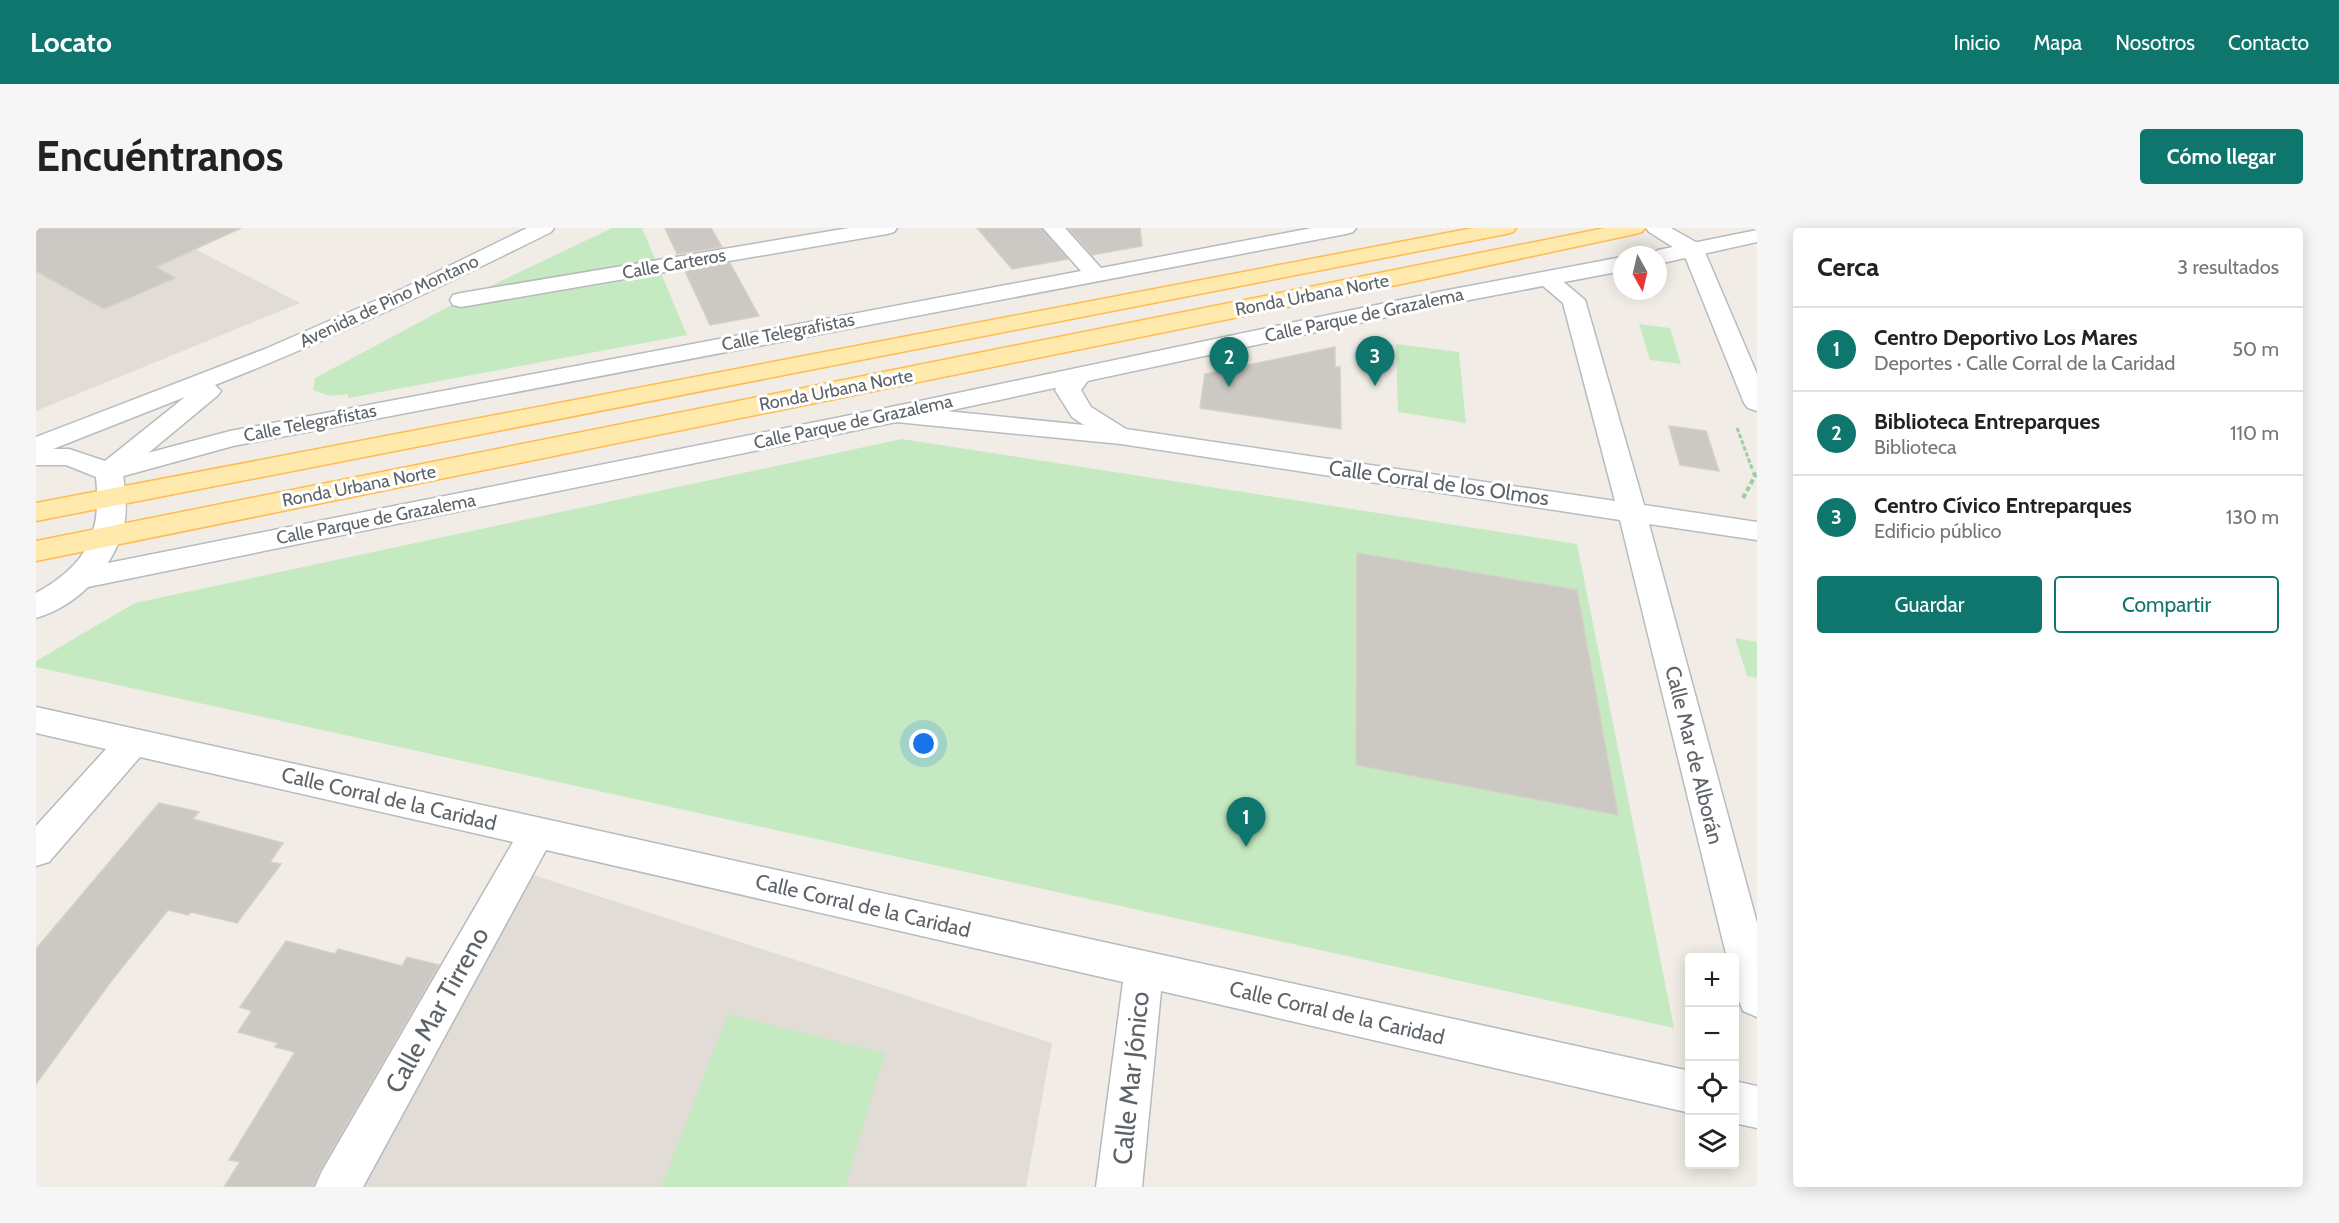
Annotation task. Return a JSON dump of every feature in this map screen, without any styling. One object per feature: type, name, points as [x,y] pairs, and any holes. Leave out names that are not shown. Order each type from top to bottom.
[{"type":"main road","name":"Ronda Urbana Norte","points":[[36,512],[111,485],[1506,228]]},
{"type":"main road","name":"Ronda Urbana Norte","points":[[36,551],[1635,228]]},
{"type":"street","name":"Avenida de Pino Montano","points":[[233,371],[410,294],[544,228]]},
{"type":"street","name":"Calle Carteros","points":[[461,300],[887,228]]},
{"type":"street","points":[[1053,228],[1095,274]]},
{"type":"street","name":"Calle Telegrafistas","points":[[230,439],[1346,228]]},
{"type":"street","points":[[1656,228],[1693,250],[1757,403]]},
{"type":"street","points":[[1667,255],[1757,236]]},
{"type":"street","name":"Calle Parque de Grazalema","points":[[83,578],[896,414],[1613,266]]},
{"type":"street","name":"Calle Mar de Alborán","points":[[1546,279],[1574,300],[1632,512],[1757,998]]},
{"type":"street","points":[[36,607],[83,578],[109,536],[111,485],[166,424],[233,371]]},
{"type":"street","points":[[36,446],[233,371]]},
{"type":"street","points":[[1081,374],[1068,390],[1081,412],[1120,436]]},
{"type":"street","name":"Calle Corral de los Olmos","points":[[896,414],[1120,436],[1757,531]]},
{"type":"street","points":[[166,424],[185,440],[230,439]]},
{"type":"street","points":[[111,485],[230,439]]},
{"type":"street","points":[[36,457],[69,458],[111,485]]},
{"type":"street","name":"Calle Corral de la Caridad","points":[[36,720],[1685,1091]]},
{"type":"street","points":[[36,851],[133,742]]},
{"type":"street","name":"Calle Mar Tirreno","points":[[338,1187],[537,833]]},
{"type":"street","name":"Calle Mar Jónico","points":[[1119,1187],[1144,969]]},
{"type":"street","points":[[1739,1103],[1757,1107]]},
{"type":"shaded area","points":[[36,228],[154,228],[300,303],[36,411]]},
{"type":"shaded area","points":[[524,872],[1052,1043],[1026,1187],[351,1187]]},
{"type":"green space","points":[[612,228],[642,228],[687,335],[348,398],[348,394],[330,396],[313,390],[315,378],[461,300]]},
{"type":"green space","points":[[1639,324],[1670,328],[1681,364],[1650,360]]},
{"type":"green space","points":[[1396,344],[1459,352],[1466,423],[1398,412]]},
{"type":"green space","points":[[902,439],[1577,544],[1674,1028],[36,667],[36,661],[135,603]]},
{"type":"green space","points":[[1735,638],[1757,642],[1757,678],[1747,676]]},
{"type":"green space","points":[[728,1014],[885,1053],[845,1187],[661,1187]]},
{"type":"building","points":[[36,228],[241,228],[156,267],[175,278],[104,309],[36,271]]},
{"type":"building","points":[[665,228],[711,228],[722,247],[677,254]]},
{"type":"building","points":[[977,228],[1041,228],[1068,259],[1012,269]]},
{"type":"building","points":[[1068,228],[1140,228],[1142,246],[1092,255]]},
{"type":"building","points":[[730,263],[759,316],[710,325],[685,271]]},
{"type":"building","points":[[1335,347],[1335,367],[1340,367],[1341,429],[1200,408],[1205,374]]},
{"type":"building","points":[[1669,426],[1706,431],[1719,471],[1680,465]]},
{"type":"building","points":[[1357,553],[1577,590],[1618,815],[1356,765]]},
{"type":"building","points":[[159,803],[199,812],[193,819],[283,843],[270,862],[281,864],[237,923],[191,912],[188,915],[168,910],[112,980],[36,1084],[36,949]]},
{"type":"building","points":[[286,941],[335,954],[338,949],[402,966],[407,957],[439,965],[320,1170],[313,1187],[224,1187],[240,1162],[229,1160],[295,1052],[275,1047],[278,1043],[238,1032],[252,1011],[240,1007]]},
{"type":"place","name":"Centro Cívico Entreparques","points":[[1375,386]]},
{"type":"place","name":"Biblioteca Entreparques","points":[[1229,387]]},
{"type":"place","name":"Centro Deportivo Los Mares","points":[[1246,847]]}]
